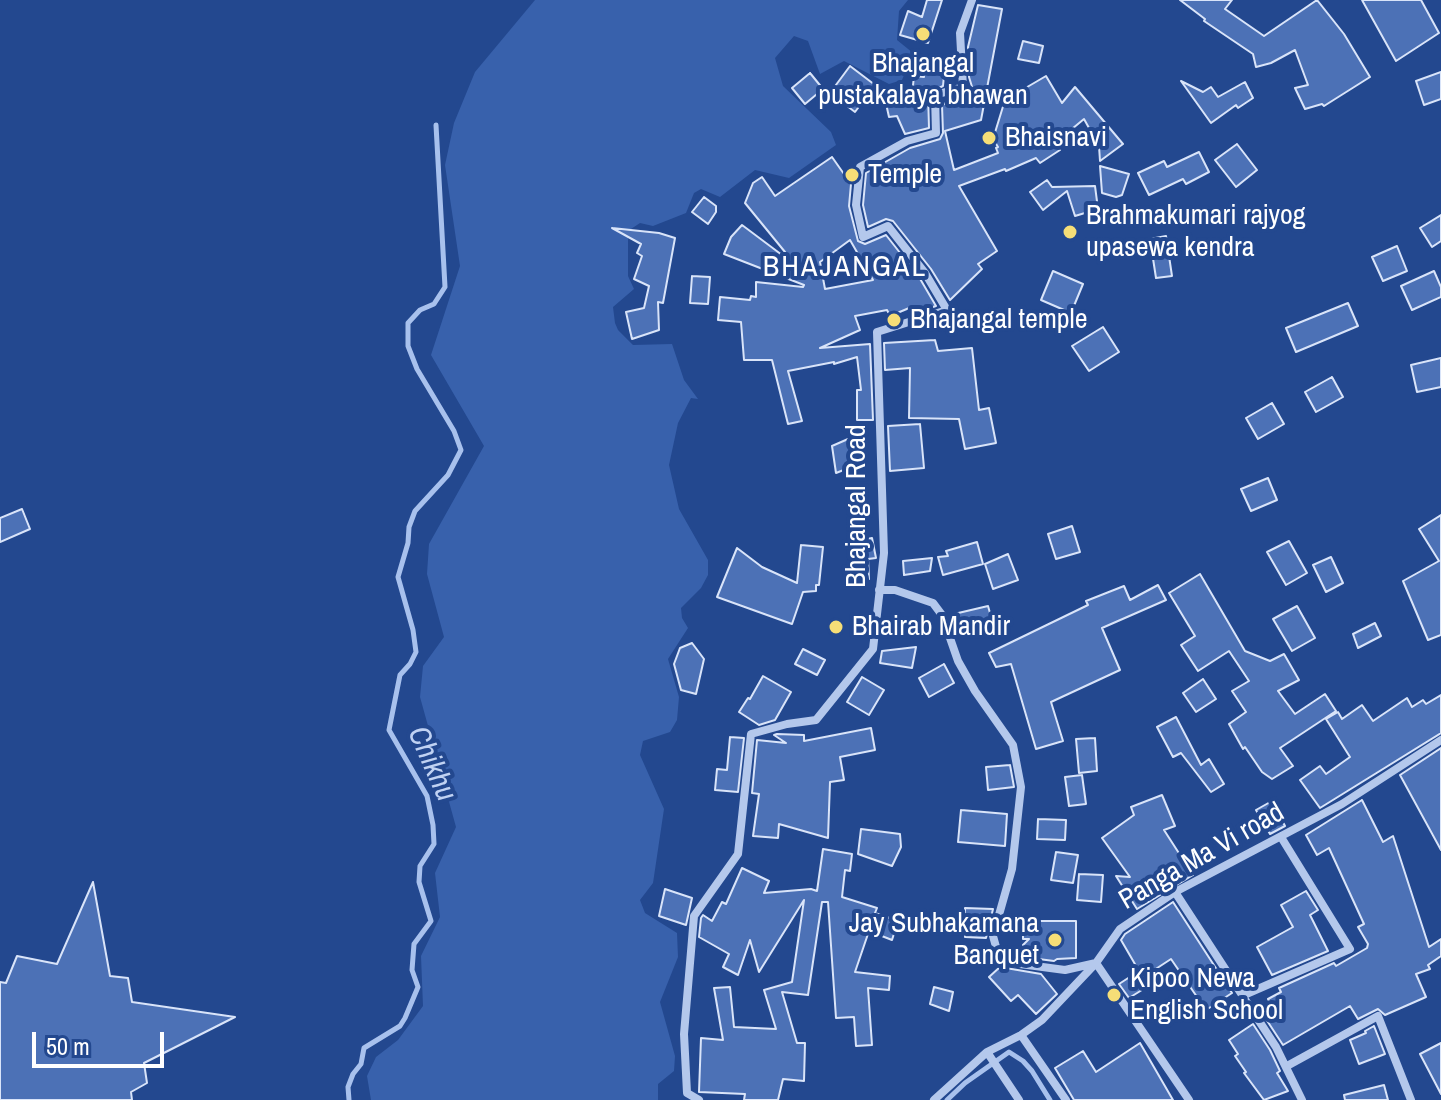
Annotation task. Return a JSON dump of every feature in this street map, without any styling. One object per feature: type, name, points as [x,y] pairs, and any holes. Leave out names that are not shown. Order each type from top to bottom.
[{"type":"street","name":"Bhajangal Road","points":[[699,1100],[687,1093],[684,1034],[694,916],[738,854],[751,734],[816,720],[873,649],[884,553],[877,332],[947,310],[925,273],[888,226],[863,237],[856,205],[860,167],[907,141],[936,133],[935,95],[963,87],[960,33],[972,0]]},
{"type":"street","points":[[879,590],[895,590],[933,603],[942,615],[958,661],[1013,745],[1021,787],[1012,869],[993,936],[998,954],[1005,962],[1052,969],[1069,970],[1096,963],[1189,1100]]},
{"type":"street","name":"Panga Ma Vi road","points":[[934,1100],[987,1052],[1021,1035],[1042,1020],[1096,963],[1120,929],[1175,892],[1382,780],[1441,740]]},
{"type":"street","points":[[1244,995],[1350,949],[1281,837]]},
{"type":"street","points":[[1175,892],[1244,995],[1287,1066],[1302,1100]]},
{"type":"street","points":[[1287,1066],[1378,1016],[1411,1100]]},
{"type":"street","points":[[1021,1035],[1066,1100]]},
{"type":"street","points":[[987,1052],[1019,1100]]},
{"type":"shaded area","points":[[535,0],[908,0],[899,11],[897,40],[913,53],[902,80],[889,84],[844,61],[820,74],[808,41],[794,36],[775,58],[783,86],[831,132],[836,145],[789,178],[755,170],[720,197],[701,189],[694,193],[686,213],[653,226],[640,223],[628,231],[628,276],[634,289],[613,307],[615,323],[633,345],[672,344],[684,380],[698,399],[691,398],[678,423],[669,465],[679,509],[708,560],[708,575],[701,588],[681,608],[688,628],[668,659],[679,697],[677,720],[670,732],[643,741],[640,755],[664,809],[653,883],[640,900],[645,913],[677,933],[678,957],[660,1002],[675,1056],[674,1071],[658,1084],[658,1100],[371,1100],[367,1076],[376,1057],[398,1040],[423,1006],[421,956],[440,917],[435,873],[456,827],[420,697],[423,666],[444,637],[427,574],[429,544],[484,446],[431,355],[460,266],[445,165],[454,123],[475,72]]},
{"type":"building","points":[[927,0],[942,0],[928,43],[900,35],[908,11],[922,17]]},
{"type":"building","points":[[1180,0],[1232,0],[1225,9],[1264,36],[1317,0],[1344,34],[1370,77],[1324,106],[1305,109],[1295,88],[1308,85],[1295,50],[1256,67],[1253,54],[1204,21]]},
{"type":"building","points":[[1362,0],[1421,0],[1439,33],[1396,61]]},
{"type":"building","points":[[978,5],[1002,9],[981,120],[945,131],[954,170],[998,153],[993,139],[1005,100],[1046,76],[1062,103],[1075,87],[1123,144],[1100,161],[1099,146],[1084,119],[1055,143],[1060,150],[1040,163],[1036,158],[959,186],[997,251],[978,264],[982,269],[950,300],[931,269],[893,221],[886,219],[868,227],[863,205],[866,173],[910,148],[940,139],[943,133],[942,105],[973,90],[969,77],[968,47]]},
{"type":"building","points":[[1023,41],[1043,46],[1039,63],[1018,59]]},
{"type":"building","points":[[925,63],[945,65],[943,86],[928,93],[929,128],[905,134],[897,116],[889,117],[885,99],[912,95],[914,76],[924,77]]},
{"type":"building","points":[[850,66],[875,85],[855,112],[830,93]]},
{"type":"building","points":[[1441,72],[1441,99],[1424,105],[1416,81]]},
{"type":"building","points":[[810,73],[823,89],[805,104],[792,88]]},
{"type":"building","points":[[1181,81],[1203,92],[1211,87],[1218,97],[1245,82],[1253,98],[1238,108],[1236,105],[1211,123]]},
{"type":"building","points":[[1237,144],[1257,170],[1236,187],[1215,160]]},
{"type":"building","points":[[1199,152],[1209,172],[1186,184],[1183,179],[1149,195],[1138,173],[1164,161],[1167,167]]},
{"type":"building","points":[[832,157],[851,184],[849,206],[858,241],[865,244],[886,235],[919,277],[936,306],[915,313],[914,306],[890,316],[887,310],[855,316],[860,330],[820,348],[870,344],[873,420],[857,420],[857,390],[861,390],[857,357],[788,371],[802,421],[788,424],[772,360],[744,360],[741,322],[718,320],[720,297],[750,300],[751,296],[756,297],[756,282],[804,285],[724,254],[731,237],[742,225],[782,255],[785,252],[745,203],[753,183],[762,177],[775,196]],"holes":[[[850,240],[873,280],[825,289],[820,262]]]},
{"type":"building","points":[[1100,166],[1129,174],[1122,195],[1116,197],[1102,193]]},
{"type":"building","points":[[1047,180],[1052,187],[1095,186],[1098,209],[1075,216],[1067,191],[1043,210],[1030,192]]},
{"type":"building","points":[[704,197],[716,206],[716,212],[708,224],[692,212]]},
{"type":"building","points":[[1441,215],[1441,241],[1432,247],[1420,228]]},
{"type":"building","points":[[612,228],[659,233],[675,238],[663,303],[658,302],[659,330],[632,339],[626,312],[644,308],[649,286],[634,279],[642,256],[637,253],[641,244]]},
{"type":"building","points":[[1166,236],[1172,276],[1156,278],[1150,239]]},
{"type":"building","points":[[1397,246],[1407,271],[1383,281],[1372,257]]},
{"type":"building","points":[[1053,271],[1083,284],[1071,313],[1041,300]]},
{"type":"building","points":[[1434,271],[1441,287],[1441,297],[1412,310],[1401,286]]},
{"type":"building","points":[[692,276],[710,277],[708,304],[690,303]]},
{"type":"building","points":[[1348,303],[1358,326],[1296,352],[1286,328]]},
{"type":"building","points":[[1103,327],[1119,352],[1089,371],[1072,346]]},
{"type":"building","points":[[935,340],[938,351],[972,348],[979,410],[989,408],[996,443],[965,449],[959,419],[909,418],[910,368],[885,370],[884,343]]},
{"type":"building","points":[[1441,358],[1441,387],[1417,392],[1411,365]]},
{"type":"building","points":[[1332,377],[1343,397],[1316,412],[1305,392]]},
{"type":"building","points":[[1272,403],[1284,424],[1258,439],[1246,418]]},
{"type":"building","points":[[920,424],[924,468],[890,471],[888,426]]},
{"type":"building","points":[[848,439],[859,464],[836,473],[832,446]]},
{"type":"building","points":[[1268,478],[1277,500],[1251,511],[1241,489]]},
{"type":"building","points":[[22,509],[30,529],[0,542],[0,518]]},
{"type":"building","points":[[1441,515],[1441,635],[1428,640],[1403,581],[1439,561],[1419,529]]},
{"type":"building","points":[[1072,526],[1080,552],[1056,559],[1048,534]]},
{"type":"building","points":[[872,538],[876,558],[868,559],[869,579],[855,581],[848,543]]},
{"type":"building","points":[[1289,541],[1307,573],[1286,585],[1267,552]]},
{"type":"building","points":[[977,542],[983,564],[943,575],[938,557],[948,556],[946,551]]},
{"type":"building","points":[[801,545],[823,547],[819,585],[816,585],[816,591],[803,592],[792,624],[717,597],[737,548],[762,567],[797,583]]},
{"type":"building","points":[[1008,554],[1018,580],[993,589],[985,564]]},
{"type":"building","points":[[1331,557],[1343,583],[1326,592],[1313,565]]},
{"type":"building","points":[[932,558],[930,571],[904,575],[903,561]]},
{"type":"building","points":[[1200,574],[1245,651],[1270,661],[1284,654],[1299,680],[1278,691],[1295,714],[1325,694],[1336,711],[1280,748],[1293,766],[1272,779],[1262,772],[1245,747],[1243,749],[1229,724],[1246,712],[1232,691],[1249,681],[1229,651],[1198,671],[1181,645],[1195,636],[1169,593]]},
{"type":"building","points":[[1158,585],[1166,600],[1102,628],[1120,670],[1051,702],[1063,741],[1036,749],[1011,664],[996,667],[989,653],[1088,605],[1086,601],[1124,586],[1130,600]]},
{"type":"building","points":[[988,606],[994,627],[960,635],[954,614]]},
{"type":"building","points":[[1297,606],[1315,638],[1292,651],[1273,619]]},
{"type":"building","points":[[1375,623],[1381,636],[1358,648],[1353,634]]},
{"type":"building","points":[[692,643],[704,659],[696,694],[681,690],[674,664],[680,648]]},
{"type":"building","points":[[916,647],[912,668],[880,663],[882,651]]},
{"type":"building","points":[[803,649],[825,660],[817,675],[795,664]]},
{"type":"building","points":[[944,664],[954,683],[929,697],[919,678]]},
{"type":"building","points":[[763,676],[791,692],[775,720],[759,725],[739,712]]},
{"type":"building","points":[[862,677],[884,690],[869,715],[847,702]]},
{"type":"building","points":[[1203,679],[1216,699],[1196,712],[1183,693]]},
{"type":"building","points":[[1441,695],[1441,733],[1320,808],[1300,780],[1320,766],[1326,774],[1350,757],[1326,719],[1338,712],[1342,719],[1362,705],[1373,721],[1407,698],[1412,707],[1423,700],[1426,704]]},
{"type":"building","points":[[1176,717],[1201,765],[1209,759],[1224,784],[1211,792],[1181,753],[1173,757],[1157,727]]},
{"type":"building","points":[[871,728],[875,750],[840,757],[844,780],[830,782],[828,838],[779,824],[778,838],[753,836],[759,794],[752,793],[757,740],[786,743],[774,735],[804,735],[804,741]]},
{"type":"building","points":[[730,737],[744,738],[738,792],[715,790],[717,769],[727,770]]},
{"type":"building","points":[[1095,738],[1097,771],[1079,773],[1076,739]]},
{"type":"building","points":[[1441,748],[1441,850],[1400,775]]},
{"type":"building","points":[[1010,765],[1014,787],[988,790],[986,767]]},
{"type":"building","points":[[1082,775],[1086,804],[1069,806],[1065,777]]},
{"type":"building","points":[[1162,795],[1175,826],[1164,830],[1193,875],[1137,909],[1116,876],[1130,877],[1102,838],[1134,815],[1131,807]]},
{"type":"building","points":[[1362,800],[1383,842],[1393,836],[1429,947],[1441,939],[1441,956],[1428,965],[1430,969],[1416,974],[1426,997],[1385,1015],[1378,1009],[1358,1019],[1350,1006],[1283,1045],[1264,1016],[1274,1010],[1268,999],[1281,992],[1279,988],[1334,963],[1336,966],[1367,948],[1368,944],[1358,927],[1364,924],[1329,848],[1317,855],[1306,835]]},
{"type":"building","points":[[1272,801],[1285,826],[1270,834],[1256,810]]},
{"type":"building","points":[[961,810],[1007,814],[1005,846],[958,842]]},
{"type":"building","points":[[1038,819],[1066,820],[1065,840],[1037,839]]},
{"type":"building","points":[[861,829],[900,834],[901,847],[892,866],[858,854]]},
{"type":"building","points":[[823,849],[852,854],[850,871],[845,870],[842,897],[877,908],[875,913],[898,921],[892,940],[869,931],[855,972],[890,976],[889,990],[868,988],[872,1045],[856,1046],[854,1017],[836,1018],[828,902],[822,902],[808,995],[782,992],[797,1043],[805,1043],[804,1081],[783,1079],[778,1100],[744,1100],[745,1094],[699,1092],[701,1038],[723,1040],[714,988],[730,987],[734,1027],[776,1029],[764,990],[792,982],[804,900],[759,972],[750,940],[738,975],[723,967],[729,954],[699,937],[701,918],[703,915],[712,921],[722,902],[726,904],[742,868],[769,881],[764,893],[817,891]]},
{"type":"building","points":[[1056,852],[1078,855],[1073,883],[1051,880]]},
{"type":"building","points":[[1079,874],[1103,875],[1101,902],[1077,900]]},
{"type":"building","points":[[93,882],[110,976],[128,978],[132,1002],[235,1017],[144,1063],[147,1083],[131,1092],[132,1100],[0,1100],[0,982],[6,983],[17,956],[57,964]]},
{"type":"building","points":[[665,889],[692,898],[686,925],[659,916]]},
{"type":"building","points":[[1306,891],[1318,910],[1310,915],[1328,951],[1272,975],[1257,947],[1293,927],[1281,905]]},
{"type":"building","points":[[1173,902],[1232,993],[1206,1010],[1171,959],[1145,976],[1150,985],[1129,998],[1119,984],[1139,971],[1121,940],[1125,934]]},
{"type":"building","points":[[965,908],[993,909],[986,938],[965,937]]},
{"type":"building","points":[[1023,921],[1076,921],[1076,958],[1054,961],[1023,957],[1023,945],[1029,939],[1023,939]]},
{"type":"building","points":[[1000,967],[1041,974],[1057,994],[1036,1014],[1018,995],[1011,1001],[989,977]]},
{"type":"building","points":[[934,987],[953,992],[949,1011],[930,1004]]},
{"type":"building","points":[[1253,1024],[1270,1050],[1280,1071],[1277,1073],[1288,1091],[1264,1100],[1244,1073],[1235,1056],[1238,1054],[1229,1040]]},
{"type":"building","points":[[1374,1026],[1385,1054],[1359,1064],[1350,1040]]},
{"type":"building","points":[[1140,1043],[1173,1100],[1074,1100],[1055,1068],[1083,1051],[1096,1072]]},
{"type":"building","points":[[1441,1043],[1441,1094],[1420,1054]]},
{"type":"building","points":[[1384,1085],[1388,1100],[1345,1100],[1344,1095]]},
{"type":"waterway","name":"Chikhu","points":[[349,1100],[348,1087],[361,1064],[364,1048],[400,1026],[405,1018],[418,987],[412,970],[414,944],[431,921],[419,882],[420,866],[434,844],[427,796],[389,730],[400,675],[416,652],[398,577],[408,543],[409,527],[415,511],[448,475],[461,450],[454,431],[417,369],[408,346],[408,323],[420,310],[434,304],[445,287],[436,125]]},
{"type":"waterway","name":"Chikhu","points":[[947,1100],[965,1083],[1009,1052],[1032,1071],[1050,1100]]},
{"type":"place","name":"Bhajangal pustakalaya bhawan","points":[[923,34]]},
{"type":"place","name":"Bhaisnavi","points":[[989,138]]},
{"type":"place","name":"Temple","points":[[852,175]]},
{"type":"place","name":"Brahmakumari rajyog upasewa kendra","points":[[1070,232]]},
{"type":"place","name":"Bhajangal temple","points":[[894,320]]},
{"type":"place","name":"Bhairab Mandir","points":[[836,627]]},
{"type":"place","name":"Jay Subhakamana Banquet","points":[[1055,940]]},
{"type":"place","name":"Kipoo Newa English School","points":[[1114,995]]},
{"type":"district","name":"BHAJANGAL","points":[[845,268]]}]
